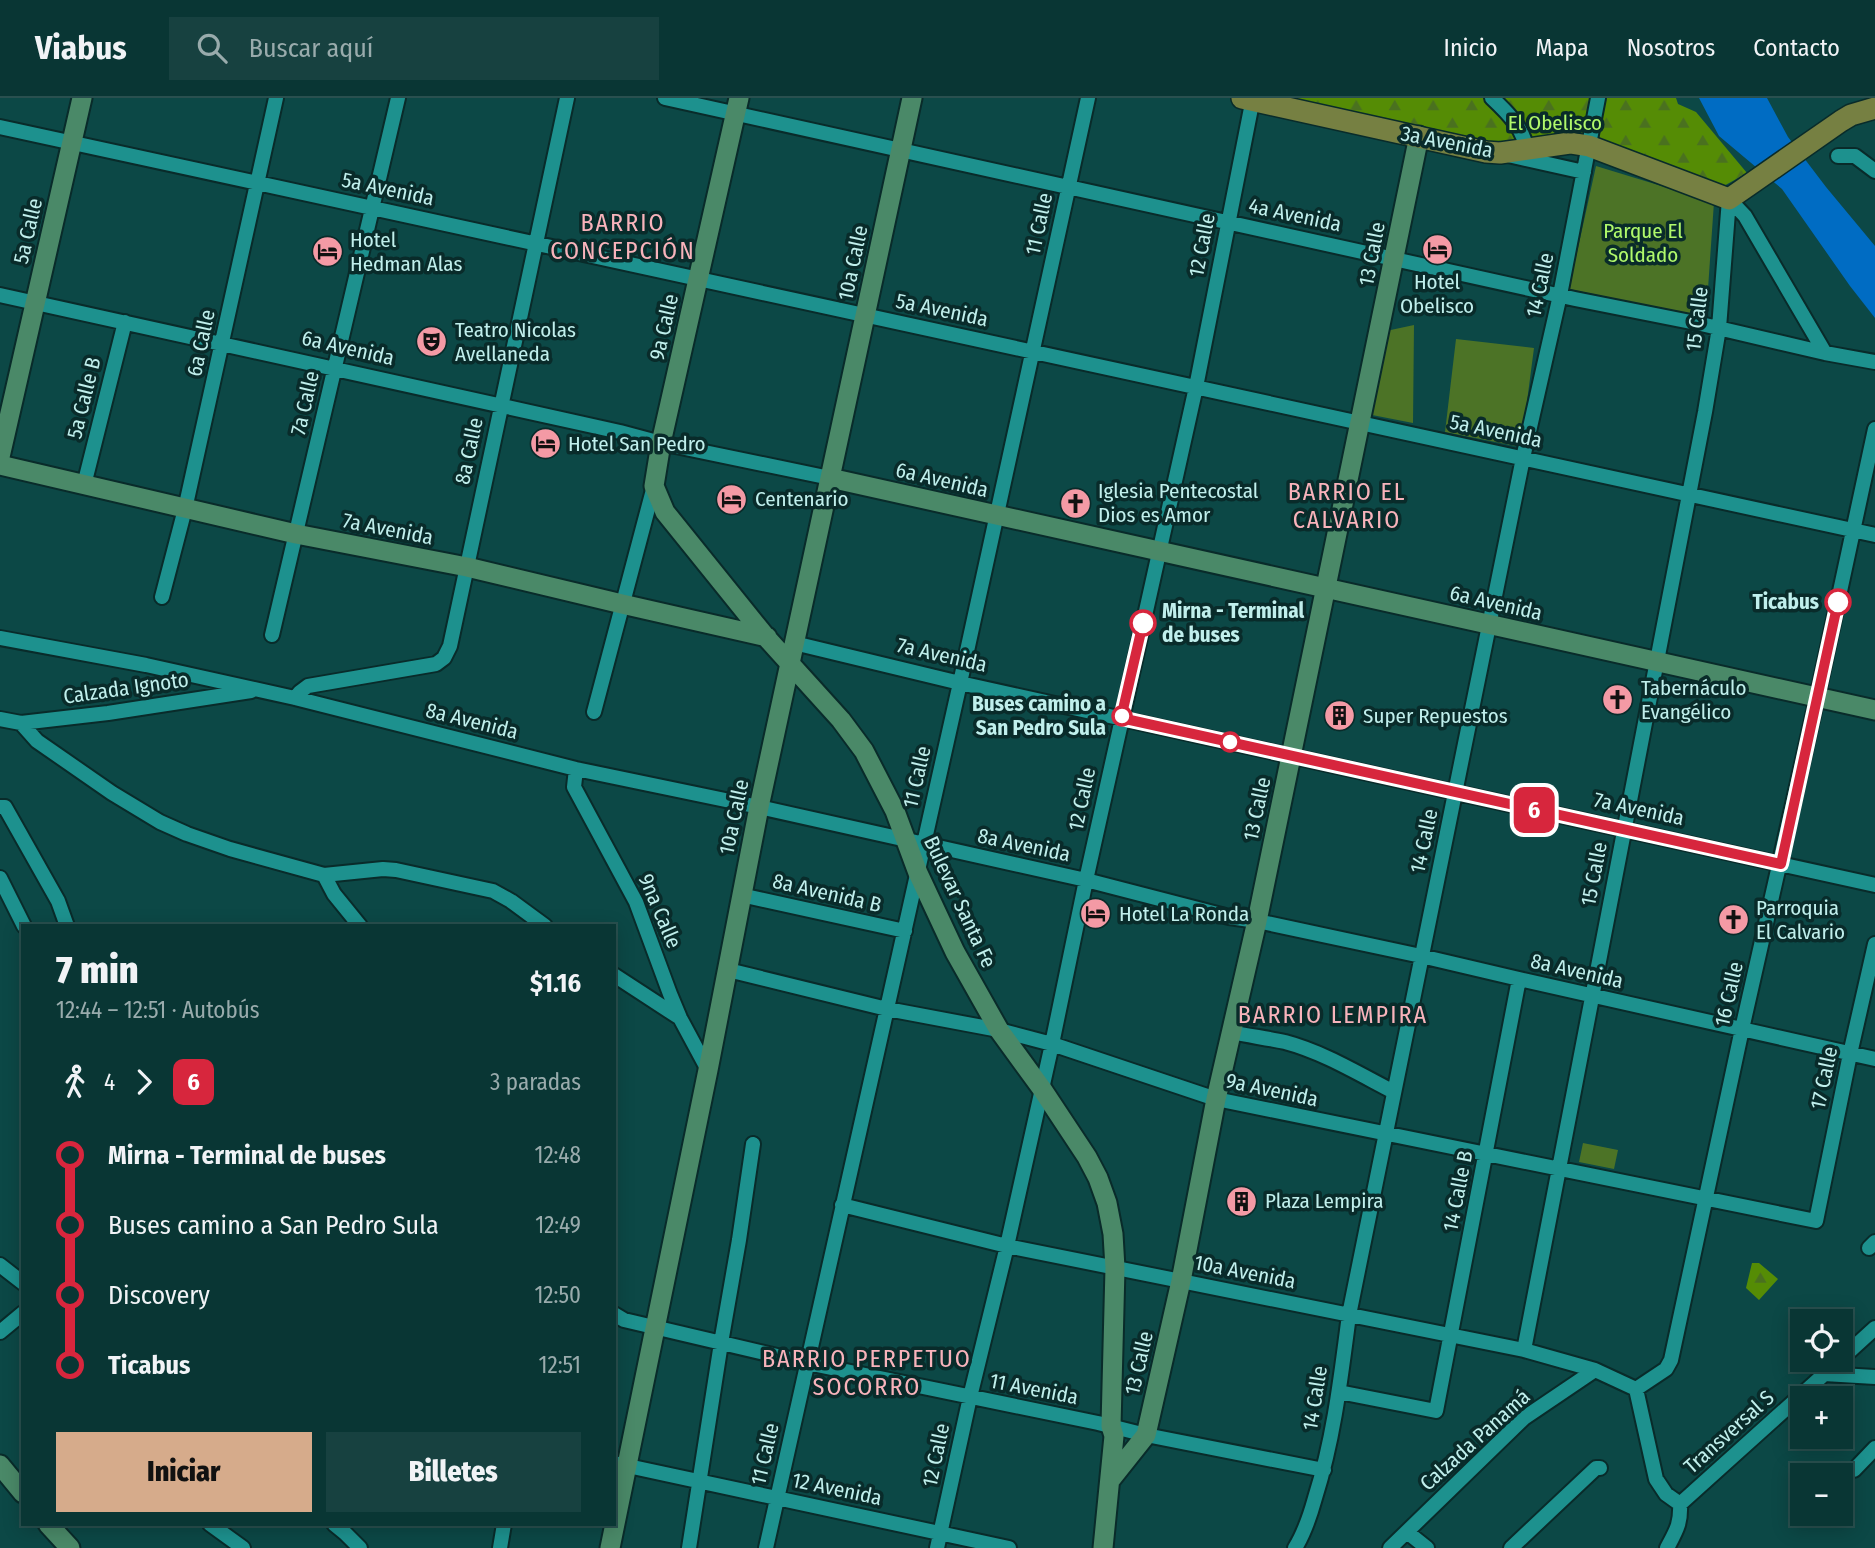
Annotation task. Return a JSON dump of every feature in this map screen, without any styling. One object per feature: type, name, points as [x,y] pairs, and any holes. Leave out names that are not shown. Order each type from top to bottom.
[{"type":"main road","name":"3a Avenida","points":[[1249,99],[1500,153],[1526,154],[1570,143],[1588,146],[1737,194]]},
{"type":"main road","points":[[1737,194],[1842,121],[1873,109]]},
{"type":"street","name":"5a Calle","points":[[0,457],[82,98]]},
{"type":"street","name":"6a Calle","points":[[162,597],[185,509],[276,98]]},
{"type":"street","name":"7a Calle","points":[[272,635],[398,98]]},
{"type":"street","name":"8a Calle","points":[[295,698],[309,686],[436,664],[444,658],[450,646],[567,98]]},
{"type":"street","name":"4a Avenida","points":[[665,98],[738,106],[901,149],[1069,187],[1875,362]]},
{"type":"street","name":"10a Calle","points":[[616,1502],[621,1464],[655,1328],[789,664],[912,98]]},
{"type":"street","name":"11 Calle","points":[[914,843],[960,683],[1088,98]]},
{"type":"street","points":[[1492,98],[1513,121],[1526,154],[1584,172]]},
{"type":"street","name":"14 Calle","points":[[1295,1548],[1305,1531],[1324,1470],[1339,1392],[1349,1315],[1385,1134],[1523,458],[1560,295],[1598,98]]},
{"type":"street","name":"12 Calle","points":[[939,1541],[1052,1044],[1121,718],[1196,387],[1249,99]]},
{"type":"street","name":"9a Calle","points":[[661,443],[738,106]]},
{"type":"street","name":"5a Avenida","points":[[0,127],[1875,535]]},
{"type":"street","name":"13 Calle","points":[[1111,1479],[1146,1435],[1181,1281],[1216,1099],[1257,920],[1419,136]]},
{"type":"street","points":[[1838,156],[1856,156],[1875,171]]},
{"type":"street","points":[[1737,194],[1745,216],[1825,353]]},
{"type":"street","name":"15 Calle","points":[[1524,1350],[1689,494],[1719,328],[1737,194]]},
{"type":"street","name":"6a Avenida","points":[[0,295],[1875,710]]},
{"type":"street","name":"5a Calle B","points":[[84,485],[125,322]]},
{"type":"street","name":"16 Calle","points":[[1636,1389],[1666,1369],[1671,1360],[1875,429]]},
{"type":"street","points":[[594,712],[654,486],[661,443]]},
{"type":"street","name":"7a Avenida","points":[[0,465],[296,534],[467,567],[960,683],[1875,885]]},
{"type":"street","name":"Bulevar Santa Fe","points":[[654,486],[665,512],[765,636],[841,720],[864,751],[914,843],[918,873],[954,952],[999,1030],[1087,1157],[1098,1178],[1114,1234],[1115,1268],[1111,1426],[1114,1436],[1103,1548]]},
{"type":"street","name":"8a Avenida","points":[[0,638],[146,665],[295,698],[576,769],[1086,880],[1229,917],[1257,920],[1421,956],[1875,1059]]},
{"type":"street","name":"Calzada Ignoto","points":[[0,719],[21,723],[258,690]]},
{"type":"street","points":[[21,723],[37,741],[127,803],[187,834],[324,875],[396,870],[487,889],[511,901],[542,924]]},
{"type":"street","name":"9na Calle","points":[[576,769],[574,787],[636,902],[680,1018],[708,1070]]},
{"type":"street","points":[[0,807],[5,807],[58,901],[66,924]]},
{"type":"street","name":"11 Calle","points":[[766,1548],[918,873]]},
{"type":"street","points":[[324,875],[334,894],[358,924]]},
{"type":"street","points":[[0,878],[23,924]]},
{"type":"street","name":"8a Avenida B","points":[[741,895],[905,932]]},
{"type":"street","name":"17 Calle","points":[[1816,1221],[1875,944]]},
{"type":"street","name":"9a Avenida","points":[[727,970],[887,1009],[999,1030],[1052,1044],[1216,1099],[1816,1221]]},
{"type":"street","points":[[616,976],[680,1018]]},
{"type":"street","name":"14 Calle B","points":[[1339,1392],[1436,1411],[1519,979]]},
{"type":"street","points":[[1231,1032],[1285,1042],[1307,1050],[1394,1092]]},
{"type":"street","points":[[689,1548],[740,1240],[753,1144]]},
{"type":"street","name":"10a Avenida","points":[[842,1205],[1007,1246],[1524,1350],[1595,1370],[1636,1389]]},
{"type":"street","points":[[0,1265],[21,1281]]},
{"type":"street","points":[[0,1332],[21,1314]]},
{"type":"street","name":"11 Avenida","points":[[616,1315],[655,1328],[807,1363],[1324,1470]]},
{"type":"street","name":"Transversal S","points":[[1853,1348],[1875,1328]]},
{"type":"street","name":"Calzada Panamá","points":[[1390,1548],[1524,1418],[1595,1370]]},
{"type":"street","name":"Transversal S","points":[[1667,1548],[1679,1527],[1680,1504],[1826,1372]]},
{"type":"street","points":[[1824,1374],[1875,1377]]},
{"type":"street","points":[[1636,1389],[1656,1479],[1666,1494],[1680,1504]]},
{"type":"street","name":"Bulevar Santa Fe","points":[[1094,1548],[1106,1436],[1111,1426]]},
{"type":"street","points":[[1854,1470],[1875,1448]]},
{"type":"street","name":"12 Avenida","points":[[621,1464],[777,1498],[939,1541],[1009,1548]]},
{"type":"street","points":[[0,1465],[21,1491]]},
{"type":"street","points":[[1511,1548],[1596,1468],[1600,1468]]},
{"type":"street","points":[[50,1526],[70,1548]]},
{"type":"street","points":[[212,1526],[243,1548]]},
{"type":"street","points":[[336,1526],[360,1548]]},
{"type":"street","points":[[500,1548],[505,1526]]},
{"type":"street","name":"10a Calle","points":[[610,1548],[613,1526]]},
{"type":"street","points":[[1407,1532],[1427,1548]]},
{"type":"green space","name":"El Obelisco","points":[[1276,98],[1590,98],[1580,150],[1419,136]]},
{"type":"green space","points":[[1606,98],[1676,98],[1678,104],[1696,112],[1747,173],[1722,187],[1595,143]]},
{"type":"green space","name":"Parque El Soldado","points":[[1596,166],[1714,202],[1706,318],[1569,289]]},
{"type":"green space","points":[[1414,325],[1413,423],[1367,414],[1386,331]]},
{"type":"green space","points":[[1456,339],[1534,348],[1521,447],[1445,432]]},
{"type":"green space","points":[[1583,1143],[1618,1150],[1614,1169],[1579,1162]]},
{"type":"green space","points":[[1752,1263],[1759,1263],[1778,1279],[1759,1300],[1746,1288]]},
{"type":"water","points":[[1699,98],[1767,98],[1788,137],[1875,246],[1875,318],[1782,189],[1719,136]]},
{"type":"bus line","name":"6","points":[[1143,623],[1121,718],[1781,864],[1838,602]]},
{"type":"place","name":"Hotel Obelisco","points":[[1437,250]]},
{"type":"place","name":"Hotel Hedman Alas","points":[[327,252]]},
{"type":"place","name":"Teatro Nicolas Avellaneda","points":[[432,342]]},
{"type":"place","name":"Hotel San Pedro","points":[[545,444]]},
{"type":"place","name":"Centenario","points":[[732,499]]},
{"type":"place","name":"Iglesia Pentecostal Dios es Amor","points":[[1075,503]]},
{"type":"place","name":"Ticabus","points":[[1838,602]]},
{"type":"place","name":"Mirna - Terminal de buses","points":[[1143,623]]},
{"type":"place","name":"Tabernáculo Evangélico","points":[[1618,700]]},
{"type":"place","name":"Buses camino a San Pedro Sula","points":[[1122,716]]},
{"type":"place","name":"Super Repuestos","points":[[1340,716]]},
{"type":"place","name":"Hotel La Ronda","points":[[1096,914]]},
{"type":"place","name":"Parroquia El Calvario","points":[[1733,920]]},
{"type":"place","name":"Plaza Lempira","points":[[1242,1201]]},
{"type":"district","name":"BARRIO CONCEPCIÓN","points":[[623,237]]},
{"type":"district","name":"BARRIO EL CALVARIO","points":[[1347,506]]},
{"type":"district","name":"BARRIO LEMPIRA","points":[[1333,1015]]},
{"type":"district","name":"BARRIO PERPETUO SOCORRO","points":[[867,1373]]}]
